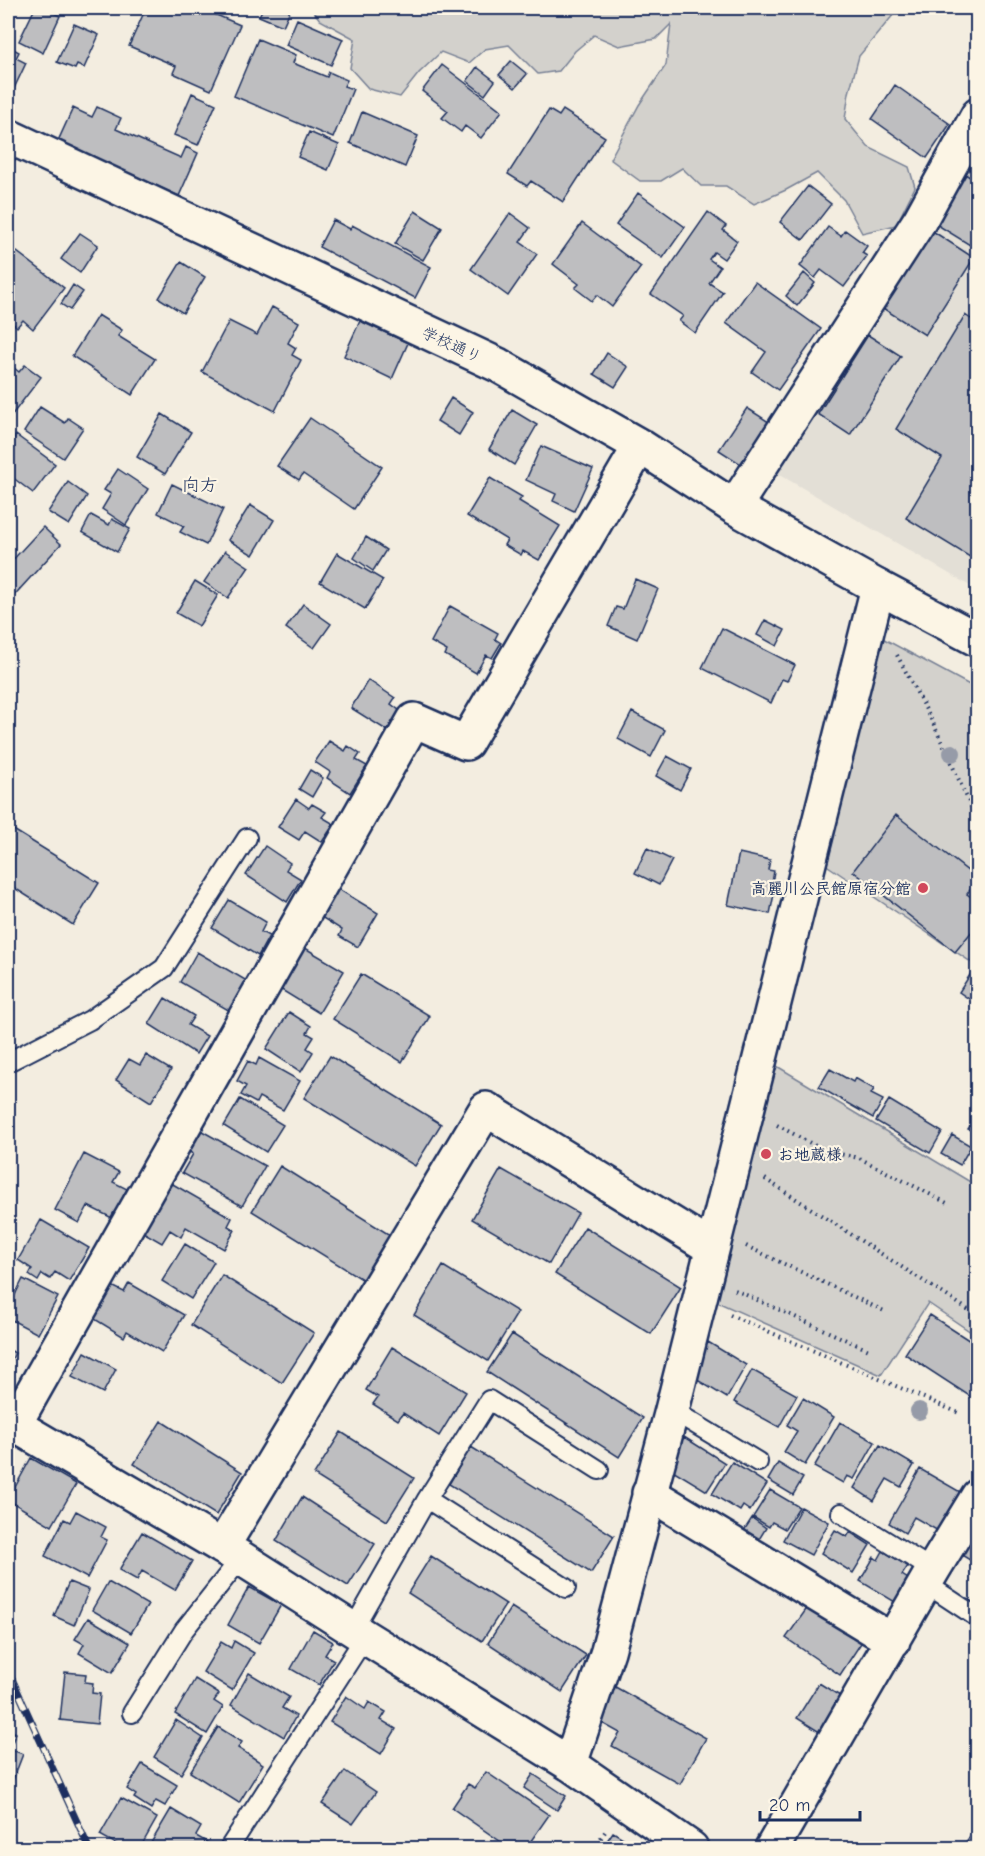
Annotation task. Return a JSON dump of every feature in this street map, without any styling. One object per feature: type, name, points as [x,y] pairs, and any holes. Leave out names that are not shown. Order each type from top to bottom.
[{"type":"street","points":[[734,507],[920,220],[978,115]]},
{"type":"street","name":"学校通り","points":[[8,136],[498,365],[640,446],[734,507],[978,640]]},
{"type":"street","points":[[640,446],[465,742],[414,720],[11,1423],[232,1552],[570,1764],[691,1848]]},
{"type":"street","points":[[570,1764],[608,1651],[699,1301],[725,1245],[734,1159],[878,587]]},
{"type":"street","points":[[232,1552],[486,1109],[725,1245]]},
{"type":"street","points":[[649,1493],[893,1641]]},
{"type":"street","points":[[772,1848],[978,1496]]},
{"type":"lane","points":[[8,1062],[90,1020],[164,968],[247,838]]},
{"type":"lane","points":[[230,1848],[359,1633],[427,1499],[489,1400],[599,1470]]},
{"type":"lane","points":[[672,1410],[758,1462]]},
{"type":"lane","points":[[427,1499],[566,1588]]},
{"type":"lane","points":[[841,1513],[929,1577],[978,1618]]},
{"type":"lane","points":[[132,1713],[232,1552]]},
{"type":"path","points":[[896,654],[934,725],[978,822]]},
{"type":"path","points":[[771,1122],[825,1151],[859,1158],[948,1204]]},
{"type":"path","points":[[734,1159],[978,1316]]},
{"type":"path","points":[[725,1245],[884,1311]]},
{"type":"path","points":[[730,1287],[871,1351]]},
{"type":"path","points":[[699,1301],[959,1413]]},
{"type":"shaded area","points":[[311,8],[802,8],[819,14],[827,8],[899,8],[859,56],[845,119],[868,147],[909,167],[915,187],[896,225],[862,233],[844,200],[817,173],[754,204],[726,186],[701,186],[682,168],[661,181],[640,181],[610,159],[639,105],[666,65],[671,24],[656,39],[619,46],[594,35],[575,51],[559,71],[538,74],[509,45],[485,49],[469,63],[441,52],[419,73],[400,97],[369,89],[350,68],[355,39],[320,20]]},
{"type":"shaded area","points":[[964,164],[977,172],[977,590],[770,469]]},
{"type":"shaded area","points":[[871,632],[977,689],[977,966],[822,862]]},
{"type":"shaded area","points":[[765,1059],[977,1186],[977,1336],[928,1303],[881,1375],[706,1297]]},
{"type":"building","points":[[35,8],[44,8],[60,16],[43,53],[19,41]]},
{"type":"building","points":[[146,8],[200,8],[240,25],[211,90],[173,73],[176,66],[129,46]]},
{"type":"building","points":[[263,8],[291,8],[283,26],[259,16]]},
{"type":"building","points":[[297,19],[343,39],[331,65],[286,45]]},
{"type":"building","points":[[74,24],[99,35],[84,68],[77,65],[75,69],[57,62]]},
{"type":"building","points":[[258,39],[296,55],[293,63],[327,77],[329,72],[347,80],[344,86],[353,89],[333,138],[234,96]]},
{"type":"building","points":[[8,46],[19,52],[16,58],[26,63],[9,99]]},
{"type":"building","points":[[511,61],[527,74],[515,88],[499,75]]},
{"type":"building","points":[[442,65],[502,111],[481,138],[465,126],[461,132],[442,118],[448,111],[422,91]]},
{"type":"building","points":[[477,67],[495,81],[485,95],[467,81]]},
{"type":"building","points":[[895,85],[950,124],[927,158],[872,119]]},
{"type":"building","points":[[192,93],[216,104],[198,145],[174,135]]},
{"type":"building","points":[[97,107],[121,118],[116,129],[181,158],[186,147],[198,153],[179,196],[58,141],[73,108],[92,117]]},
{"type":"building","points":[[549,110],[559,116],[563,110],[605,137],[563,202],[531,181],[527,186],[508,174]]},
{"type":"building","points":[[362,112],[418,136],[405,167],[350,143]]},
{"type":"building","points":[[309,132],[339,145],[328,170],[298,157]]},
{"type":"building","points":[[978,141],[978,170],[965,162]]},
{"type":"building","points":[[962,172],[978,182],[978,250],[931,221]]},
{"type":"building","points":[[808,186],[831,204],[803,240],[780,222]]},
{"type":"building","points":[[638,193],[685,227],[663,258],[616,225]]},
{"type":"building","points":[[415,211],[442,228],[423,260],[395,244]]},
{"type":"building","points":[[708,212],[726,226],[723,230],[737,241],[724,259],[714,252],[709,259],[720,267],[709,283],[723,292],[695,333],[679,321],[683,316],[651,294]]},
{"type":"building","points":[[510,213],[530,228],[520,242],[537,254],[508,296],[471,269]]},
{"type":"building","points":[[333,220],[350,229],[352,225],[431,267],[415,298],[319,247]]},
{"type":"building","points":[[582,223],[641,267],[612,307],[597,295],[592,301],[575,288],[579,284],[553,264]]},
{"type":"building","points":[[828,227],[841,236],[845,230],[867,246],[862,253],[867,256],[844,287],[821,270],[815,278],[800,266]]},
{"type":"building","points":[[931,230],[974,258],[925,335],[881,307]]},
{"type":"building","points":[[80,233],[98,245],[80,273],[61,259]]},
{"type":"building","points":[[8,245],[64,288],[33,329],[23,320],[17,327],[8,319]]},
{"type":"building","points":[[181,262],[205,277],[183,313],[159,298]]},
{"type":"building","points":[[804,273],[815,283],[797,306],[786,296]]},
{"type":"building","points":[[755,282],[821,329],[778,390],[752,372],[766,352],[726,323]]},
{"type":"building","points":[[73,285],[83,292],[70,310],[61,304]]},
{"type":"building","points":[[272,307],[299,322],[288,343],[296,348],[292,355],[301,360],[275,411],[202,372],[229,321],[257,335]]},
{"type":"building","points":[[978,309],[978,562],[906,518],[942,458],[896,429],[965,315],[971,319]]},
{"type":"building","points":[[98,315],[122,330],[118,336],[155,359],[132,395],[72,356]]},
{"type":"building","points":[[360,321],[408,343],[392,379],[344,356]]},
{"type":"building","points":[[868,335],[901,356],[850,435],[818,414]]},
{"type":"building","points":[[607,353],[628,367],[615,387],[594,374]]},
{"type":"building","points":[[8,363],[19,372],[25,365],[41,377],[8,420]]},
{"type":"building","points":[[451,398],[473,412],[459,435],[437,421]]},
{"type":"building","points":[[40,407],[65,423],[68,418],[83,428],[63,458],[24,432]]},
{"type":"building","points":[[747,408],[775,426],[747,468],[719,450]]},
{"type":"building","points":[[512,410],[537,425],[514,465],[489,449]]},
{"type":"building","points":[[162,414],[191,432],[165,474],[137,457]]},
{"type":"building","points":[[310,418],[382,467],[354,509],[303,474],[299,480],[277,466]]},
{"type":"building","points":[[16,435],[55,464],[33,493],[8,474],[8,447]]},
{"type":"building","points":[[541,446],[593,469],[574,511],[553,501],[556,494],[526,480]]},
{"type":"building","points":[[118,469],[148,489],[126,525],[102,509],[111,494],[104,490]]},
{"type":"building","points":[[490,478],[522,497],[519,501],[560,526],[539,560],[523,551],[521,555],[504,545],[507,540],[467,516]]},
{"type":"building","points":[[68,482],[87,496],[69,525],[48,512]]},
{"type":"building","points":[[172,484],[223,509],[206,545],[180,532],[184,526],[158,513]]},
{"type":"building","points":[[250,505],[274,520],[253,555],[228,540]]},
{"type":"building","points":[[91,515],[109,525],[112,519],[130,529],[117,552],[82,532]]},
{"type":"building","points":[[43,527],[61,544],[8,602],[8,565]]},
{"type":"building","points":[[366,537],[386,550],[373,571],[354,558]]},
{"type":"building","points":[[225,551],[249,567],[228,598],[204,582]]},
{"type":"building","points":[[337,553],[383,580],[365,609],[320,582]]},
{"type":"building","points":[[635,579],[658,589],[637,639],[608,626],[616,607],[623,609]]},
{"type":"building","points":[[195,581],[218,595],[199,626],[176,613]]},
{"type":"building","points":[[303,604],[331,624],[314,648],[286,628]]},
{"type":"building","points":[[450,606],[498,633],[495,639],[501,643],[492,658],[486,655],[476,673],[445,655],[447,651],[431,642]]},
{"type":"building","points":[[765,620],[785,630],[777,646],[757,635]]},
{"type":"building","points":[[722,628],[795,665],[787,681],[782,679],[771,703],[702,668]]},
{"type":"building","points":[[368,680],[395,698],[391,704],[403,713],[391,733],[351,708]]},
{"type":"building","points":[[632,712],[665,730],[651,757],[618,739]]},
{"type":"building","points":[[329,741],[345,751],[348,746],[360,754],[356,760],[367,766],[350,793],[327,778],[330,772],[315,762]]},
{"type":"building","points":[[667,756],[691,769],[680,790],[656,776]]},
{"type":"building","points":[[310,770],[323,778],[312,797],[299,789]]},
{"type":"building","points":[[296,799],[309,808],[312,804],[326,812],[322,817],[334,824],[322,842],[305,831],[299,840],[278,827]]},
{"type":"building","name":"高麗川公民館原宿分館","points":[[896,815],[978,879],[967,894],[978,902],[978,924],[955,952],[853,871]]},
{"type":"building","points":[[12,829],[99,883],[73,925],[8,884],[8,837]]},
{"type":"building","points":[[265,846],[290,863],[286,870],[301,879],[287,902],[246,875]]},
{"type":"building","points":[[647,848],[672,860],[659,885],[635,873]]},
{"type":"building","points":[[739,853],[770,860],[768,870],[774,871],[772,883],[776,884],[770,914],[728,905]]},
{"type":"building","points":[[335,887],[378,913],[358,947],[339,936],[342,930],[318,915]]},
{"type":"building","points":[[229,900],[266,922],[261,932],[269,936],[258,956],[212,928]]},
{"type":"building","points":[[300,945],[344,971],[319,1013],[275,986]]},
{"type":"building","points":[[197,952],[247,981],[230,1011],[180,982]]},
{"type":"building","points":[[975,967],[978,969],[978,1005],[959,992]]},
{"type":"building","points":[[361,974],[430,1016],[402,1062],[333,1019]]},
{"type":"building","points":[[165,998],[194,1016],[188,1025],[207,1036],[196,1054],[149,1024]]},
{"type":"building","points":[[289,1012],[311,1026],[307,1033],[314,1037],[307,1048],[313,1052],[301,1072],[266,1049]]},
{"type":"building","points":[[146,1055],[171,1070],[151,1102],[116,1080],[129,1059],[140,1065]]},
{"type":"building","points":[[330,1056],[441,1124],[415,1166],[304,1098]]},
{"type":"building","points":[[259,1058],[300,1081],[283,1110],[259,1097],[256,1103],[241,1095],[246,1086],[237,1081],[248,1061],[256,1065]]},
{"type":"building","points":[[830,1069],[853,1082],[855,1078],[874,1089],[871,1094],[883,1100],[873,1118],[819,1087]]},
{"type":"building","points":[[240,1099],[283,1125],[266,1152],[224,1126]]},
{"type":"building","points":[[889,1100],[942,1132],[930,1153],[876,1121]]},
{"type":"building","points":[[978,1114],[978,1134],[968,1129]]},
{"type":"building","points":[[193,1126],[265,1166],[242,1206],[182,1173],[193,1154],[181,1147]]},
{"type":"building","points":[[952,1135],[971,1146],[960,1165],[941,1154]]},
{"type":"building","points":[[84,1154],[119,1172],[113,1182],[127,1189],[112,1218],[88,1206],[79,1223],[55,1210]]},
{"type":"building","points":[[280,1166],[393,1237],[365,1281],[252,1211]]},
{"type":"building","points":[[501,1169],[578,1213],[549,1264],[472,1219]]},
{"type":"building","points":[[164,1179],[232,1218],[228,1226],[235,1230],[224,1249],[186,1227],[181,1237],[170,1230],[162,1243],[136,1228]]},
{"type":"building","points":[[41,1220],[89,1248],[69,1281],[55,1272],[50,1279],[42,1274],[38,1281],[29,1275],[32,1269],[18,1260]]},
{"type":"building","points":[[585,1227],[681,1287],[651,1334],[555,1274]]},
{"type":"building","points":[[185,1244],[214,1262],[191,1299],[162,1281]]},
{"type":"building","points":[[443,1266],[518,1312],[488,1361],[414,1315]]},
{"type":"building","points":[[222,1275],[314,1333],[282,1383],[191,1325]]},
{"type":"building","points":[[23,1279],[58,1297],[38,1334],[8,1318],[8,1309]]},
{"type":"building","points":[[129,1283],[184,1315],[162,1352],[127,1331],[124,1337],[93,1318],[112,1286],[124,1292]]},
{"type":"building","points":[[930,1315],[978,1346],[978,1393],[974,1399],[905,1354]]},
{"type":"building","points":[[512,1334],[643,1418],[619,1457],[487,1372]]},
{"type":"building","points":[[708,1342],[746,1365],[727,1398],[689,1375]]},
{"type":"building","points":[[392,1347],[466,1392],[439,1436],[403,1413],[398,1420],[373,1404],[378,1397],[366,1390]]},
{"type":"building","points":[[8,1349],[15,1353],[8,1367]]},
{"type":"building","points":[[85,1352],[116,1369],[103,1393],[72,1377]]},
{"type":"building","points":[[752,1370],[797,1395],[779,1427],[734,1402]]},
{"type":"building","points":[[803,1398],[834,1417],[805,1465],[784,1452],[797,1431],[787,1425]]},
{"type":"building","points":[[161,1421],[242,1472],[216,1515],[134,1464]]},
{"type":"building","points":[[840,1422],[875,1442],[854,1479],[847,1476],[843,1483],[814,1467]]},
{"type":"building","points":[[341,1432],[414,1478],[387,1521],[314,1475]]},
{"type":"building","points":[[684,1437],[725,1463],[707,1491],[666,1466]]},
{"type":"building","points":[[880,1445],[914,1465],[901,1487],[887,1479],[874,1501],[854,1488]]},
{"type":"building","points":[[471,1447],[614,1536],[591,1573],[449,1484]]},
{"type":"building","points":[[31,1458],[76,1484],[52,1526],[8,1500]]},
{"type":"building","points":[[732,1462],[767,1484],[750,1511],[743,1506],[740,1511],[712,1494]]},
{"type":"building","points":[[778,1463],[803,1478],[793,1495],[768,1480]]},
{"type":"building","points":[[920,1469],[962,1493],[940,1532],[914,1517],[905,1533],[889,1523]]},
{"type":"building","points":[[770,1490],[799,1507],[785,1529],[772,1522],[769,1527],[753,1517]]},
{"type":"building","points":[[302,1497],[375,1544],[348,1586],[276,1541]]},
{"type":"building","points":[[801,1507],[829,1522],[811,1555],[783,1540]]},
{"type":"building","points":[[76,1511],[106,1527],[101,1537],[107,1540],[87,1578],[45,1556],[64,1519],[70,1522]]},
{"type":"building","points":[[978,1512],[978,1565],[955,1551]]},
{"type":"building","points":[[752,1518],[766,1528],[758,1541],[743,1532]]},
{"type":"building","points":[[835,1530],[847,1537],[850,1532],[870,1545],[853,1573],[821,1553]]},
{"type":"building","points":[[142,1532],[192,1561],[175,1590],[142,1571],[137,1580],[119,1570]]},
{"type":"building","points":[[883,1551],[908,1566],[902,1575],[908,1579],[895,1602],[860,1581],[874,1557],[878,1560]]},
{"type":"building","points":[[431,1556],[506,1604],[482,1641],[408,1593]]},
{"type":"building","points":[[69,1582],[89,1590],[74,1625],[54,1616]]},
{"type":"building","points":[[108,1582],[148,1605],[131,1633],[92,1610]]},
{"type":"building","points":[[249,1587],[281,1605],[259,1643],[228,1625]]},
{"type":"building","points":[[810,1604],[863,1640],[840,1675],[786,1638]]},
{"type":"building","points":[[511,1607],[586,1655],[562,1692],[488,1643]]},
{"type":"building","points":[[88,1618],[130,1643],[112,1673],[79,1653],[84,1644],[75,1639]]},
{"type":"building","points":[[313,1630],[333,1642],[325,1655],[334,1660],[319,1685],[291,1669]]},
{"type":"building","points":[[234,1641],[254,1653],[232,1690],[203,1672],[221,1642],[231,1648]]},
{"type":"building","points":[[65,1672],[86,1674],[85,1682],[93,1683],[92,1693],[100,1694],[97,1724],[60,1720]]},
{"type":"building","points":[[249,1673],[289,1697],[282,1708],[296,1716],[284,1737],[231,1705]]},
{"type":"building","points":[[195,1679],[219,1694],[214,1701],[223,1707],[207,1734],[175,1714]]},
{"type":"building","points":[[819,1683],[848,1701],[826,1736],[797,1718]]},
{"type":"building","points":[[610,1684],[706,1738],[680,1784],[612,1746],[620,1733],[591,1717]]},
{"type":"building","points":[[346,1696],[365,1709],[369,1702],[386,1712],[381,1720],[396,1729],[381,1754],[330,1722]]},
{"type":"building","points":[[176,1720],[203,1738],[181,1774],[154,1757]]},
{"type":"building","points":[[218,1727],[242,1742],[238,1748],[263,1764],[239,1803],[190,1772]]},
{"type":"building","points":[[8,1729],[16,1733],[9,1749],[23,1754],[11,1785],[8,1783]]},
{"type":"building","points":[[142,1764],[177,1785],[165,1806],[156,1801],[151,1809],[134,1798],[136,1795],[127,1789]]},
{"type":"building","points":[[345,1771],[376,1792],[353,1824],[322,1804]]},
{"type":"building","points":[[486,1772],[549,1815],[526,1848],[510,1848],[452,1808],[468,1784],[475,1788]]},
{"type":"building","points":[[533,1774],[566,1796],[557,1810],[524,1788]]},
{"type":"building","points":[[121,1798],[157,1818],[140,1848],[119,1848],[120,1846],[100,1835]]},
{"type":"building","points":[[171,1809],[201,1827],[196,1836],[212,1845],[210,1848],[148,1848]]},
{"type":"building","points":[[978,1824],[978,1848],[962,1848]]},
{"type":"building","points":[[613,1832],[639,1848],[602,1848]]},
{"type":"building","points":[[402,1841],[413,1848],[397,1848]]},
{"type":"building","points":[[896,1841],[908,1848],[891,1848]]},
{"type":"railway","points":[[8,1670],[89,1848]]},
{"type":"place","name":"高麗川公民館原宿分館","points":[[923,888]]},
{"type":"place","name":"お地蔵様","points":[[766,1154]]},
{"type":"district","name":"向方","points":[[200,485]]}]
